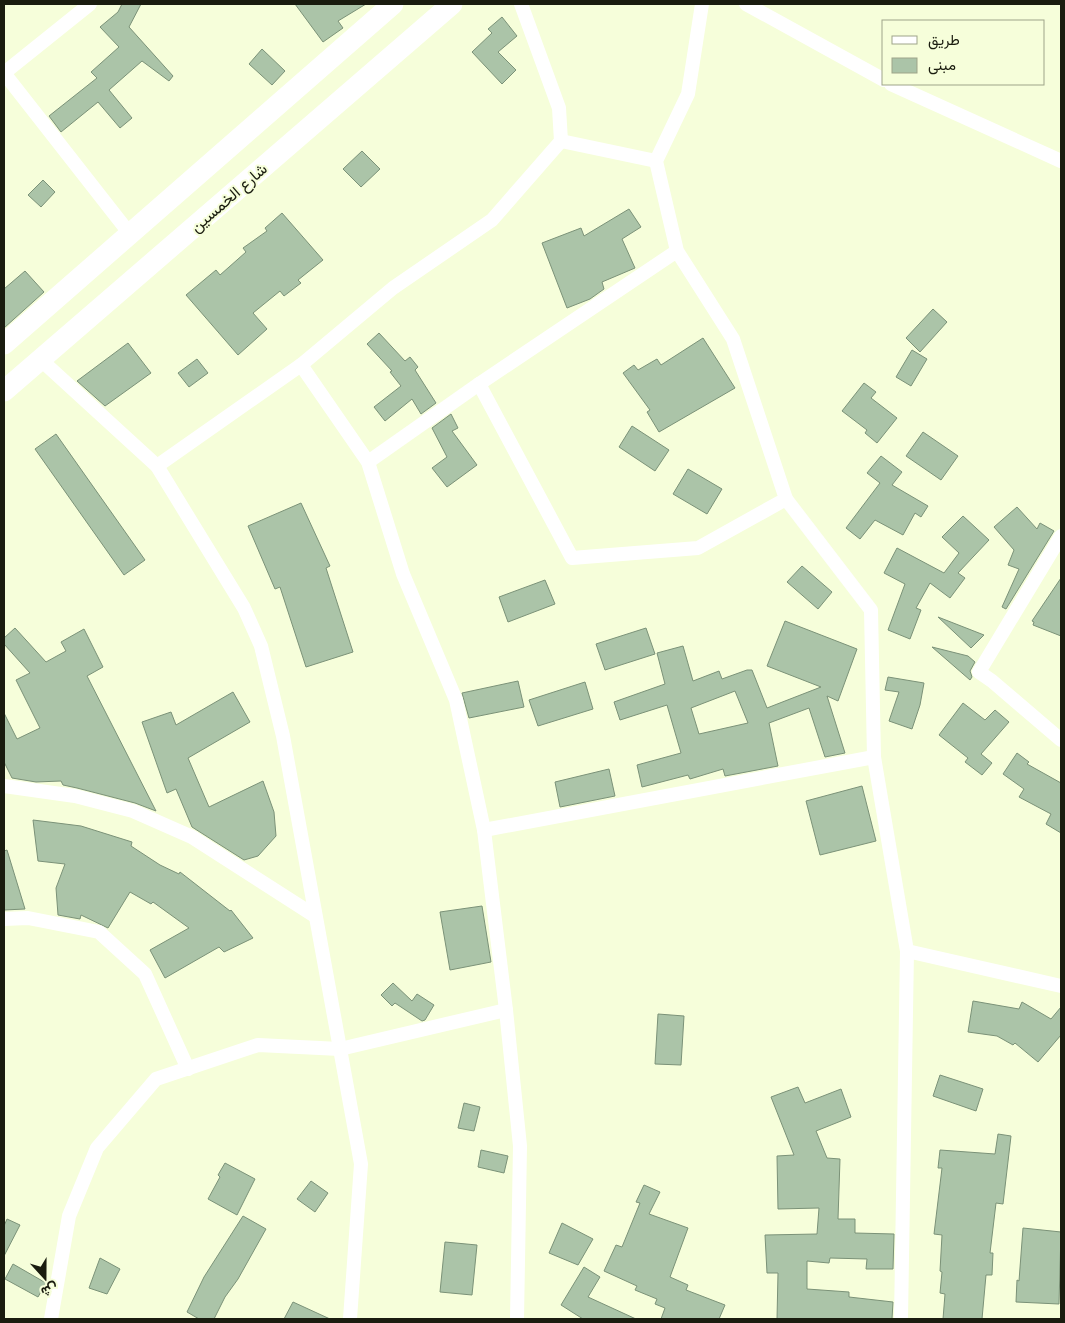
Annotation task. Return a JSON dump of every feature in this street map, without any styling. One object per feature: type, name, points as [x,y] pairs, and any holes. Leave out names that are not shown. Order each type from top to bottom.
[{"type":"main road","points":[[4,344],[393,4]]},
{"type":"main road","name":"شارع الخمسين","points":[[4,390],[452,4]]},
{"type":"street","points":[[90,4],[4,73],[130,234]]},
{"type":"street","points":[[157,466],[301,365],[393,288],[492,220],[562,141],[559,108],[521,4]]},
{"type":"street","points":[[702,4],[688,94],[656,161],[677,251],[733,339],[786,499],[871,610],[874,757],[907,951],[900,1319]]},
{"type":"street","points":[[746,4],[882,79]]},
{"type":"street","points":[[893,85],[1061,161]]},
{"type":"street","points":[[562,141],[656,161]]},
{"type":"street","points":[[368,462],[479,384],[677,251]]},
{"type":"street","points":[[40,359],[157,466],[244,608],[261,646],[283,736],[360,1164],[350,1319]]},
{"type":"street","points":[[301,365],[368,462],[403,574],[456,700],[484,830],[520,1146],[517,1319]]},
{"type":"street","points":[[479,384],[572,558],[698,548],[786,499]]},
{"type":"street","points":[[1061,536],[979,672],[1061,740]]},
{"type":"street","points":[[484,830],[874,757]]},
{"type":"street","points":[[4,786],[75,796],[133,811],[192,838],[316,916]]},
{"type":"street","points":[[4,919],[28,918],[99,932],[145,974],[188,1069]]},
{"type":"street","points":[[907,951],[1061,986]]},
{"type":"street","points":[[51,1319],[69,1216],[97,1148],[156,1079],[258,1045],[340,1050],[506,1010]]},
{"type":"building","points":[[122,4],[141,4],[129,27],[173,76],[169,81],[142,61],[109,90],[132,118],[120,128],[98,102],[61,132],[49,116],[97,78],[91,72],[119,47],[100,27],[118,12]]},
{"type":"building","points":[[295,4],[366,4],[338,21],[343,28],[323,42]]},
{"type":"building","points":[[502,17],[517,36],[498,52],[516,70],[502,84],[472,52],[492,33],[488,29]]},
{"type":"building","points":[[262,49],[285,71],[272,85],[249,64]]},
{"type":"building","points":[[362,151],[380,169],[361,187],[343,169]]},
{"type":"building","points":[[43,180],[55,192],[41,207],[28,195]]},
{"type":"building","points":[[629,209],[641,227],[622,239],[635,268],[602,282],[604,289],[590,299],[567,308],[542,243],[581,228],[584,236]]},
{"type":"building","points":[[282,213],[323,260],[298,280],[301,283],[284,296],[280,291],[253,313],[267,329],[238,355],[186,295],[216,270],[220,275],[246,252],[243,248],[267,231],[265,228]]},
{"type":"building","points":[[25,271],[44,292],[4,328],[4,289]]},
{"type":"building","points":[[933,309],[947,322],[920,352],[906,338]]},
{"type":"building","points":[[379,333],[405,361],[410,357],[418,367],[415,370],[436,403],[421,414],[412,399],[385,421],[374,407],[401,386],[390,372],[392,371],[367,344]]},
{"type":"building","points":[[703,338],[735,388],[659,432],[647,412],[650,410],[623,373],[634,365],[638,370],[657,359],[661,365]]},
{"type":"building","points":[[128,343],[151,373],[105,406],[77,381]]},
{"type":"building","points":[[912,350],[927,359],[911,386],[896,377]]},
{"type":"building","points":[[197,359],[208,373],[189,387],[178,373]]},
{"type":"building","points":[[864,383],[876,392],[871,398],[897,418],[877,443],[865,433],[867,430],[842,411]]},
{"type":"building","points":[[451,414],[458,428],[452,431],[477,465],[447,487],[432,468],[447,457],[432,428]]},
{"type":"building","points":[[632,426],[669,450],[655,471],[619,447]]},
{"type":"building","points":[[923,432],[958,456],[941,480],[906,456]]},
{"type":"building","points":[[56,434],[145,560],[124,575],[35,449]]},
{"type":"building","points":[[881,456],[902,472],[892,485],[928,506],[921,517],[915,513],[903,535],[875,520],[860,539],[846,528],[880,483],[867,473]]},
{"type":"building","points":[[688,469],[722,489],[707,514],[673,494]]},
{"type":"building","points":[[301,503],[330,566],[326,568],[353,652],[306,667],[280,587],[275,589],[248,526]]},
{"type":"building","points":[[1017,507],[1037,529],[1040,523],[1054,531],[1006,609],[1002,607],[1019,569],[1008,565],[1014,550],[994,527]]},
{"type":"building","points":[[963,516],[989,540],[958,573],[965,578],[950,598],[930,583],[916,608],[921,610],[910,639],[888,630],[905,584],[884,573],[897,548],[944,573],[959,553],[942,537]]},
{"type":"building","points":[[802,566],[832,592],[818,609],[787,582]]},
{"type":"building","points":[[1061,578],[1061,636],[1033,625],[1034,622],[1032,621]]},
{"type":"building","points":[[545,580],[555,604],[508,622],[499,597]]},
{"type":"building","points":[[938,617],[984,635],[971,648]]},
{"type":"building","points":[[785,621],[857,649],[838,701],[827,696],[845,753],[825,757],[809,708],[769,723],[778,766],[725,776],[723,769],[690,779],[688,775],[642,787],[637,765],[681,753],[667,705],[620,720],[614,702],[665,684],[657,653],[683,646],[693,681],[719,671],[722,679],[752,670],[767,708],[821,687],[767,666]],"holes":[[[735,691],[748,723],[699,734],[691,708]]]},
{"type":"building","points":[[15,628],[46,662],[66,651],[61,642],[84,629],[103,667],[87,676],[156,811],[135,803],[63,785],[61,781],[36,782],[12,778],[4,762],[4,713],[17,739],[40,728],[16,680],[30,673],[4,644],[4,638]]},
{"type":"building","points":[[646,628],[655,654],[605,670],[596,644]]},
{"type":"building","points":[[932,647],[968,656],[975,662],[970,671],[972,677],[970,680]]},
{"type":"building","points":[[888,677],[924,683],[920,705],[912,729],[889,721],[899,692],[885,690]]},
{"type":"building","points":[[518,681],[524,707],[469,718],[462,693]]},
{"type":"building","points":[[585,682],[593,709],[538,726],[529,700]]},
{"type":"building","points":[[233,692],[250,722],[188,758],[209,807],[263,781],[274,812],[276,836],[258,856],[244,860],[192,827],[176,789],[167,793],[142,722],[171,712],[176,725]]},
{"type":"building","points":[[963,703],[985,720],[995,710],[1009,722],[981,754],[992,763],[982,775],[965,762],[968,758],[939,735]]},
{"type":"building","points":[[1017,753],[1029,762],[1027,764],[1061,783],[1061,833],[1046,824],[1051,814],[1019,797],[1024,789],[1003,774]]},
{"type":"building","points":[[609,769],[615,796],[560,807],[555,782]]},
{"type":"building","points":[[862,786],[876,841],[820,855],[806,801]]},
{"type":"building","points":[[33,820],[81,826],[132,842],[131,846],[160,865],[179,874],[180,872],[231,910],[253,938],[224,952],[219,947],[165,978],[150,950],[189,928],[153,902],[151,904],[130,892],[108,928],[81,915],[80,919],[58,915],[56,888],[65,864],[38,861]]},
{"type":"building","points":[[7,850],[25,909],[4,910],[4,851]]},
{"type":"building","points":[[482,906],[491,962],[450,970],[440,912]]},
{"type":"building","points":[[393,983],[412,1001],[417,994],[434,1005],[425,1020],[422,1021],[395,1003],[392,1006],[381,995]]},
{"type":"building","points":[[973,1001],[1019,1009],[1022,1002],[1051,1019],[1061,1007],[1061,1035],[1038,1062],[1015,1043],[1013,1045],[997,1036],[968,1032]]},
{"type":"building","points":[[658,1014],[684,1016],[681,1065],[655,1064]]},
{"type":"building","points":[[940,1075],[983,1089],[976,1111],[933,1096]]},
{"type":"building","points":[[798,1087],[805,1103],[841,1089],[851,1117],[816,1131],[827,1158],[840,1159],[838,1219],[855,1219],[855,1233],[894,1234],[893,1269],[866,1269],[867,1259],[830,1258],[829,1263],[807,1261],[807,1289],[849,1292],[849,1297],[893,1302],[892,1319],[777,1319],[778,1273],[767,1273],[765,1235],[817,1234],[819,1208],[778,1209],[777,1156],[794,1155],[771,1097]]},
{"type":"building","points":[[464,1103],[480,1107],[474,1131],[458,1128]]},
{"type":"building","points":[[998,1134],[1011,1136],[1003,1204],[996,1203],[990,1253],[993,1253],[992,1275],[986,1275],[982,1319],[943,1319],[945,1294],[940,1293],[942,1235],[934,1234],[942,1168],[938,1168],[940,1150],[995,1154]]},
{"type":"building","points":[[481,1150],[508,1156],[504,1173],[478,1167]]},
{"type":"building","points":[[225,1163],[255,1179],[237,1215],[208,1199]]},
{"type":"building","points":[[311,1181],[328,1193],[315,1212],[297,1199]]},
{"type":"building","points":[[644,1185],[660,1192],[649,1214],[688,1228],[670,1277],[688,1285],[686,1290],[725,1305],[719,1319],[661,1319],[665,1308],[655,1304],[657,1299],[635,1290],[637,1286],[604,1271],[616,1245],[622,1247],[640,1203],[636,1202]]},
{"type":"building","points":[[243,1216],[266,1229],[214,1319],[199,1319],[187,1312],[204,1277]]},
{"type":"building","points":[[7,1219],[20,1225],[4,1256],[4,1226]]},
{"type":"building","points":[[562,1223],[593,1239],[578,1265],[549,1253]]},
{"type":"building","points":[[1023,1228],[1061,1232],[1059,1304],[1016,1302]]},
{"type":"building","points":[[445,1242],[477,1245],[472,1295],[440,1292]]},
{"type":"building","points":[[100,1258],[120,1269],[107,1294],[89,1288]]},
{"type":"building","points":[[13,1264],[46,1283],[38,1297],[5,1279]]},
{"type":"building","points":[[584,1267],[600,1277],[588,1297],[636,1319],[583,1319],[561,1305]]},
{"type":"building","points":[[293,1302],[330,1319],[284,1319]]}]
